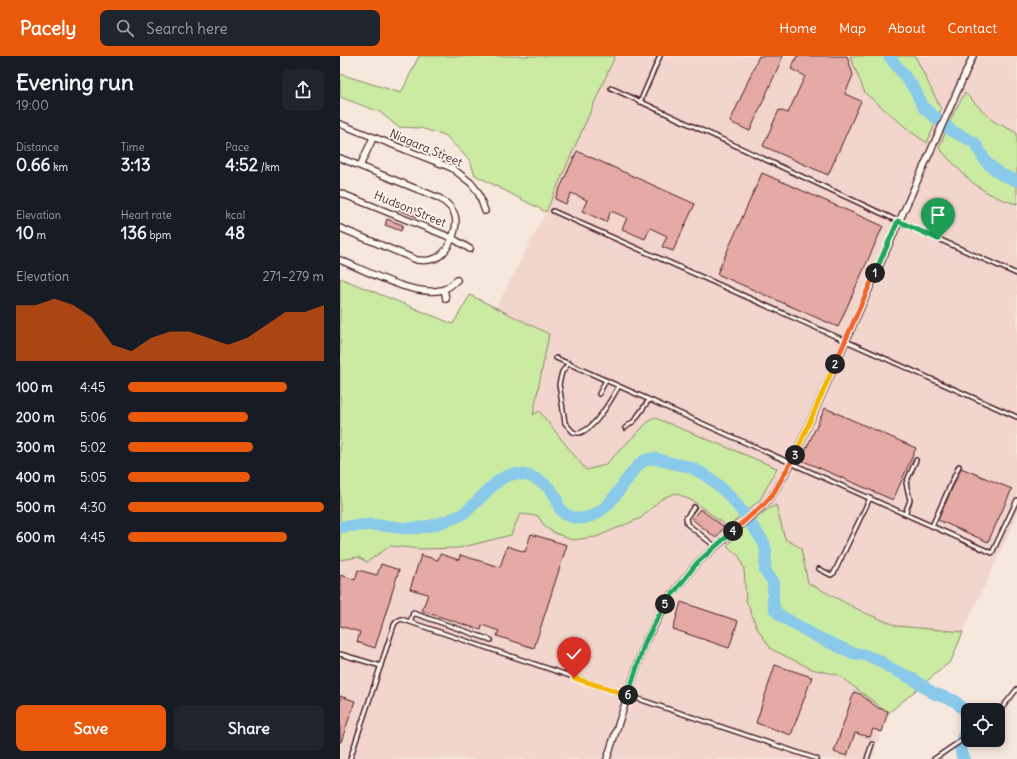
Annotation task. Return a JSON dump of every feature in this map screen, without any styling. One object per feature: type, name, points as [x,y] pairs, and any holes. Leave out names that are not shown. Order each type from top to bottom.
[{"type":"street","points":[[608,759],[645,642],[658,616],[683,579],[697,563],[764,504],[773,494],[791,464],[947,111],[973,56]]},
{"type":"street","name":"Niagara Street","points":[[340,124],[452,168],[471,182],[478,192],[485,212]]},
{"type":"street","points":[[360,166],[373,138]]},
{"type":"street","points":[[437,162],[440,155]]},
{"type":"street","points":[[340,158],[444,201],[455,214],[457,222],[452,238],[441,255],[434,260],[426,261],[417,260],[340,228]]},
{"type":"street","name":"Hudson Street","points":[[340,193],[452,238],[470,249]]},
{"type":"street","points":[[340,260],[407,287],[431,291],[444,290],[457,280]]},
{"type":"street","points":[[444,290],[446,299]]},
{"type":"lane","points":[[640,102],[660,56]]},
{"type":"lane","points":[[611,88],[898,221],[1017,274]]},
{"type":"lane","points":[[553,211],[1017,417]]},
{"type":"lane","points":[[556,358],[992,553],[1017,500]]},
{"type":"lane","points":[[569,363],[562,372],[559,384],[565,423],[573,432],[582,432],[588,428],[605,408],[619,386]]},
{"type":"lane","points":[[599,394],[606,380]]},
{"type":"lane","points":[[625,428],[634,421],[649,400]]},
{"type":"lane","points":[[905,514],[910,500],[906,483],[916,460]]},
{"type":"lane","points":[[932,526],[959,466]]},
{"type":"lane","points":[[819,569],[831,575],[834,574],[870,498]]},
{"type":"lane","points":[[694,507],[686,518],[687,524],[716,547]]},
{"type":"lane","points":[[410,622],[413,613],[491,640]]},
{"type":"lane","points":[[350,759],[396,622],[401,619],[817,759]]},
{"type":"lane","points":[[340,654],[381,666]]},
{"type":"lane","points":[[1005,704],[1017,689]]},
{"type":"lane","points":[[934,759],[961,741]]},
{"type":"lane","points":[[867,759],[872,744]]},
{"type":"shaded area","points":[[615,56],[850,56],[865,93],[911,132],[927,143],[941,109],[915,56],[1017,56],[1017,133],[993,121],[965,93],[953,114],[939,148],[1017,204],[1017,516],[963,632],[897,626],[863,612],[808,583],[801,548],[785,539],[775,505],[768,509],[736,536],[727,546],[739,556],[744,569],[746,600],[757,628],[812,669],[838,675],[878,705],[886,715],[872,759],[340,759],[340,560],[358,557],[367,562],[390,546],[422,549],[459,548],[519,514],[538,516],[545,527],[641,518],[661,499],[675,493],[693,501],[728,526],[653,417],[605,465],[586,470],[539,411],[533,416],[549,334],[496,308],[546,212]]},
{"type":"green space","points":[[419,56],[615,56],[546,212],[475,175],[470,161],[445,135],[420,128],[398,127],[380,112],[340,97],[340,74],[401,93]]},
{"type":"green space","points":[[850,56],[915,56],[941,109],[927,143],[911,132],[865,93]]},
{"type":"green space","points":[[965,93],[993,121],[1017,133],[1017,204],[992,195],[973,183],[939,148],[953,114]]},
{"type":"green space","points":[[340,278],[453,324],[470,295],[549,334],[533,415],[539,411],[586,470],[605,465],[653,417],[777,468],[760,500],[728,527],[693,501],[675,493],[661,499],[641,518],[596,537],[572,540],[545,527],[538,516],[520,514],[511,535],[459,548],[422,549],[390,546],[367,562],[358,557],[340,560]]},
{"type":"green space","points":[[776,505],[785,539],[801,548],[808,583],[863,612],[897,626],[963,632],[951,661],[886,715],[878,705],[838,675],[812,669],[771,649],[757,628],[746,600],[744,569],[739,556],[727,546],[749,523]]},
{"type":"building","points":[[759,56],[783,56],[750,131],[730,122]]},
{"type":"building","points":[[797,56],[847,56],[853,75],[845,94],[861,101],[828,175],[763,146],[779,110],[788,113],[805,76],[791,69]]},
{"type":"building","points":[[577,151],[695,204],[673,251],[662,247],[667,236],[650,228],[645,239],[622,229],[627,218],[611,211],[606,222],[582,211],[587,200],[571,193],[566,204],[555,199]]},
{"type":"building","points":[[762,173],[883,226],[838,327],[717,274]]},
{"type":"building","points":[[402,203],[420,211],[416,217],[399,210]]},
{"type":"building","points":[[387,219],[403,225],[401,231],[385,225]]},
{"type":"building","points":[[825,408],[916,448],[893,500],[801,460]]},
{"type":"building","points":[[961,468],[1012,489],[988,542],[938,520]]},
{"type":"building","points":[[700,509],[724,527],[716,538],[692,519]]},
{"type":"building","points":[[531,534],[567,545],[534,648],[497,636],[499,631],[482,625],[481,630],[422,611],[428,594],[410,589],[421,555],[438,560],[440,554],[459,560],[460,555],[500,567],[507,546],[525,552]]},
{"type":"building","points":[[381,564],[399,570],[375,648],[357,642],[360,632],[340,626],[340,575],[355,580],[358,570],[377,575]]},
{"type":"building","points":[[681,602],[738,621],[729,648],[673,629]]},
{"type":"building","points":[[775,665],[812,677],[791,735],[756,723]]},
{"type":"building","points":[[854,692],[860,694],[878,708],[888,711],[882,732],[873,729],[870,737],[855,733],[847,756],[834,752]]},
{"type":"building","points":[[340,696],[355,701],[341,742],[340,742]]},
{"type":"waterway","points":[[889,56],[914,88],[924,108],[952,131],[975,143],[986,162],[1000,174],[1017,181]]},
{"type":"waterway","points":[[340,527],[380,525],[418,528],[439,523],[466,512],[494,484],[509,475],[517,474],[534,478],[545,484],[553,493],[557,499],[559,507],[566,515],[584,518],[594,515],[602,510],[617,494],[635,468],[646,460],[653,458],[688,467],[705,475],[716,483],[734,501],[764,543],[766,551],[765,571],[773,581],[773,602],[775,610],[781,616],[817,637],[853,653],[865,655],[878,660],[892,669],[913,679],[933,693],[955,701],[961,707]]},
{"type":"waterway","points":[[961,747],[962,755],[965,759]]},
{"type":"route","points":[[574,678],[628,696],[645,642],[658,616],[670,597],[697,563],[764,504],[773,494],[791,464],[898,221],[938,239]]}]
